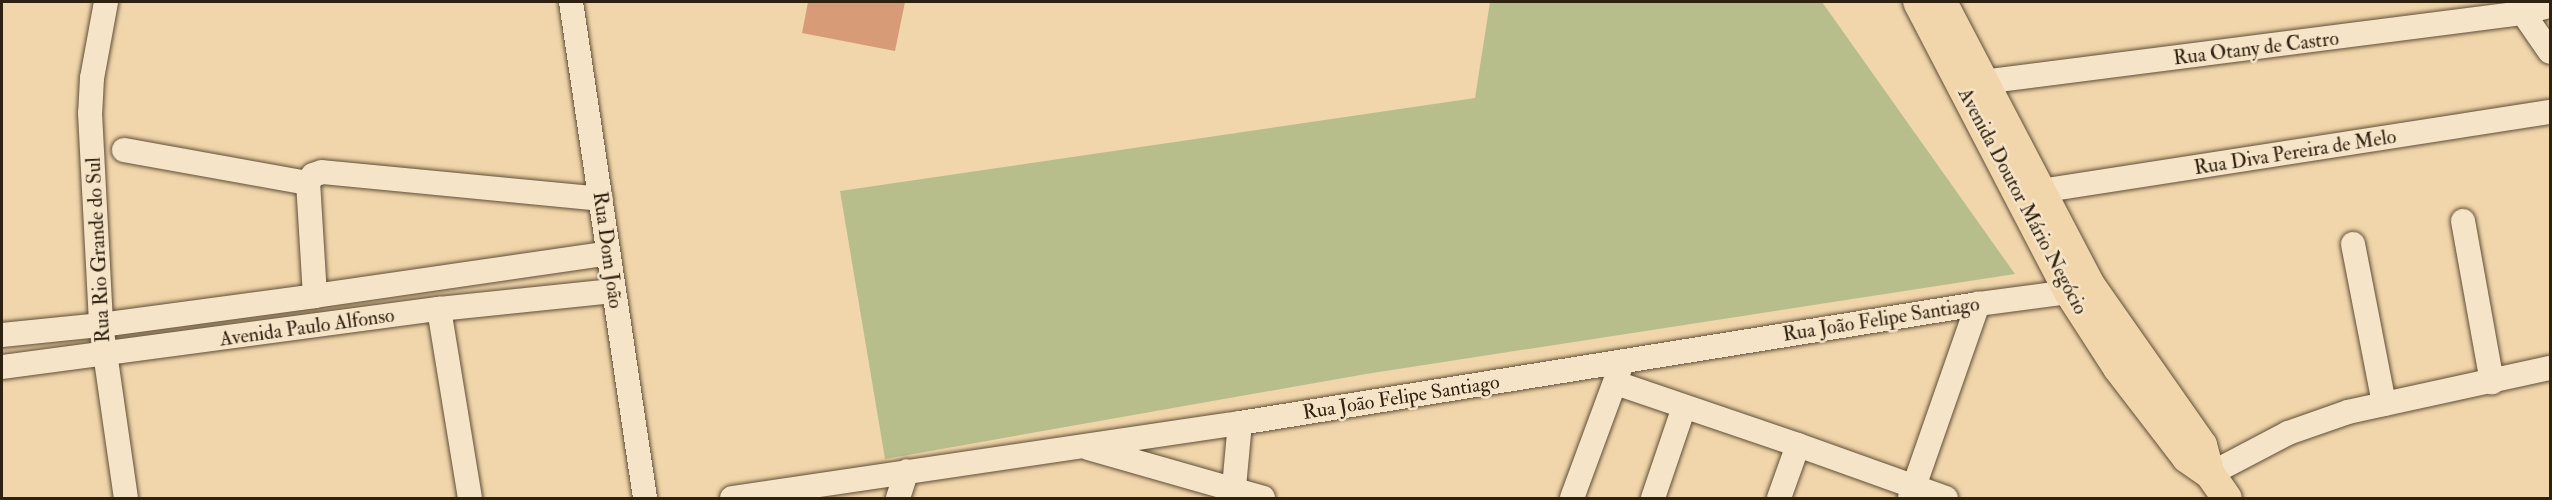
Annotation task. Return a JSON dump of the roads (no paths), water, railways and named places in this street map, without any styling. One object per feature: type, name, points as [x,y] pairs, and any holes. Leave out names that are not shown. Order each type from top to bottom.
[{"type":"main road","name":"Avenida Doutor Mário Negócio","points":[[1918,2],[2040,191],[2090,285],[2202,445],[2210,474]]},
{"type":"main road","name":"Avenida Doutor Mário Negócio","points":[[1942,2],[1973,84],[2069,292],[2118,368],[2187,458],[2210,474],[2227,498]]},
{"type":"street","name":"Rua Rio Grande do Sul","points":[[106,2],[92,78],[90,113],[101,325],[126,498]]},
{"type":"street","name":"Rua Dom João","points":[[571,2],[645,498]]},
{"type":"street","name":"Rua Otany de Castro","points":[[1973,84],[2523,14],[2550,6]]},
{"type":"street","points":[[2523,14],[2550,52]]},
{"type":"street","name":"Rua Diva Pereira de Melo","points":[[2040,191],[2550,112]]},
{"type":"street","points":[[124,150],[308,183]]},
{"type":"street","points":[[315,296],[308,183],[313,175],[322,172],[601,199]]},
{"type":"street","points":[[2463,221],[2492,382]]},
{"type":"street","points":[[2353,244],[2384,404]]},
{"type":"street","name":"Avenida Paulo Alfonso","points":[[2,335],[101,325],[608,254]]},
{"type":"street","name":"Avenida Paulo Alfonso","points":[[2,367],[439,309],[613,291]]},
{"type":"street","name":"Rua João Felipe Santiago","points":[[732,498],[1240,423],[1619,372],[1978,304],[2069,292]]},
{"type":"street","points":[[1912,493],[1978,304]]},
{"type":"street","points":[[439,309],[470,498]]},
{"type":"street","points":[[2210,474],[2288,433],[2348,412],[2550,369]]},
{"type":"street","points":[[1572,498],[1619,372]]},
{"type":"street","name":"Rua João Felipe Santiago","points":[[1619,372],[1684,407],[1798,445],[1912,493],[1946,498]]},
{"type":"street","points":[[1653,498],[1684,407]]},
{"type":"street","points":[[1234,494],[1240,423]]},
{"type":"street","points":[[1779,498],[1798,445]]},
{"type":"street","points":[[1080,446],[1234,494],[1263,498]]},
{"type":"street","points":[[898,498],[907,471]]}]
